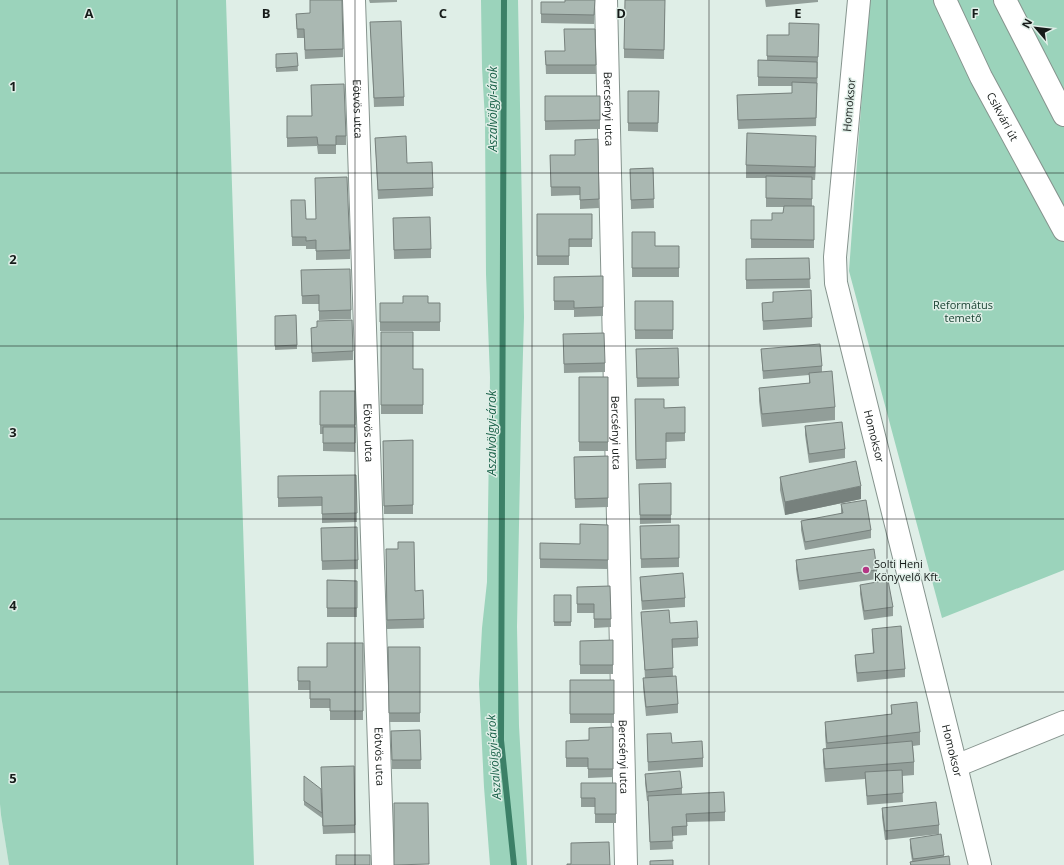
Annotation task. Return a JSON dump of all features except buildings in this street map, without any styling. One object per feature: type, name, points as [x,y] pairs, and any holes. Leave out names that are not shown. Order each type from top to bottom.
[{"type":"street","name":"Eötvös utca","points":[[354,0],[383,865]]},
{"type":"street","name":"Bercsényi utca","points":[[606,0],[626,865]]},
{"type":"street","name":"Homoksor","points":[[859,0],[835,257],[836,283],[980,865]]},
{"type":"street","name":"Csikvári út","points":[[945,0],[981,76],[1064,230]]},
{"type":"street","points":[[1005,0],[1064,115]]},
{"type":"street","points":[[956,766],[1064,722]]},
{"type":"shaded area","points":[[0,804],[1,815],[9,865],[0,865]]},
{"type":"green space","points":[[0,0],[226,0],[254,865],[9,865],[0,804]]},
{"type":"green space","points":[[481,0],[518,0],[524,317],[517,627],[519,726],[527,865],[490,865],[484,787],[479,684],[482,628],[487,582],[490,377],[486,274],[485,119],[482,68]]},
{"type":"green space","name":"Református temető","points":[[869,0],[1064,0],[1064,570],[942,618],[849,271]]},
{"type":"waterway","name":"Aszalvölgyi-árok","points":[[504,0],[501,740],[514,865]]},
{"type":"place","name":"Solti Heni Könyvelő Kft.","points":[[866,570]]}]
